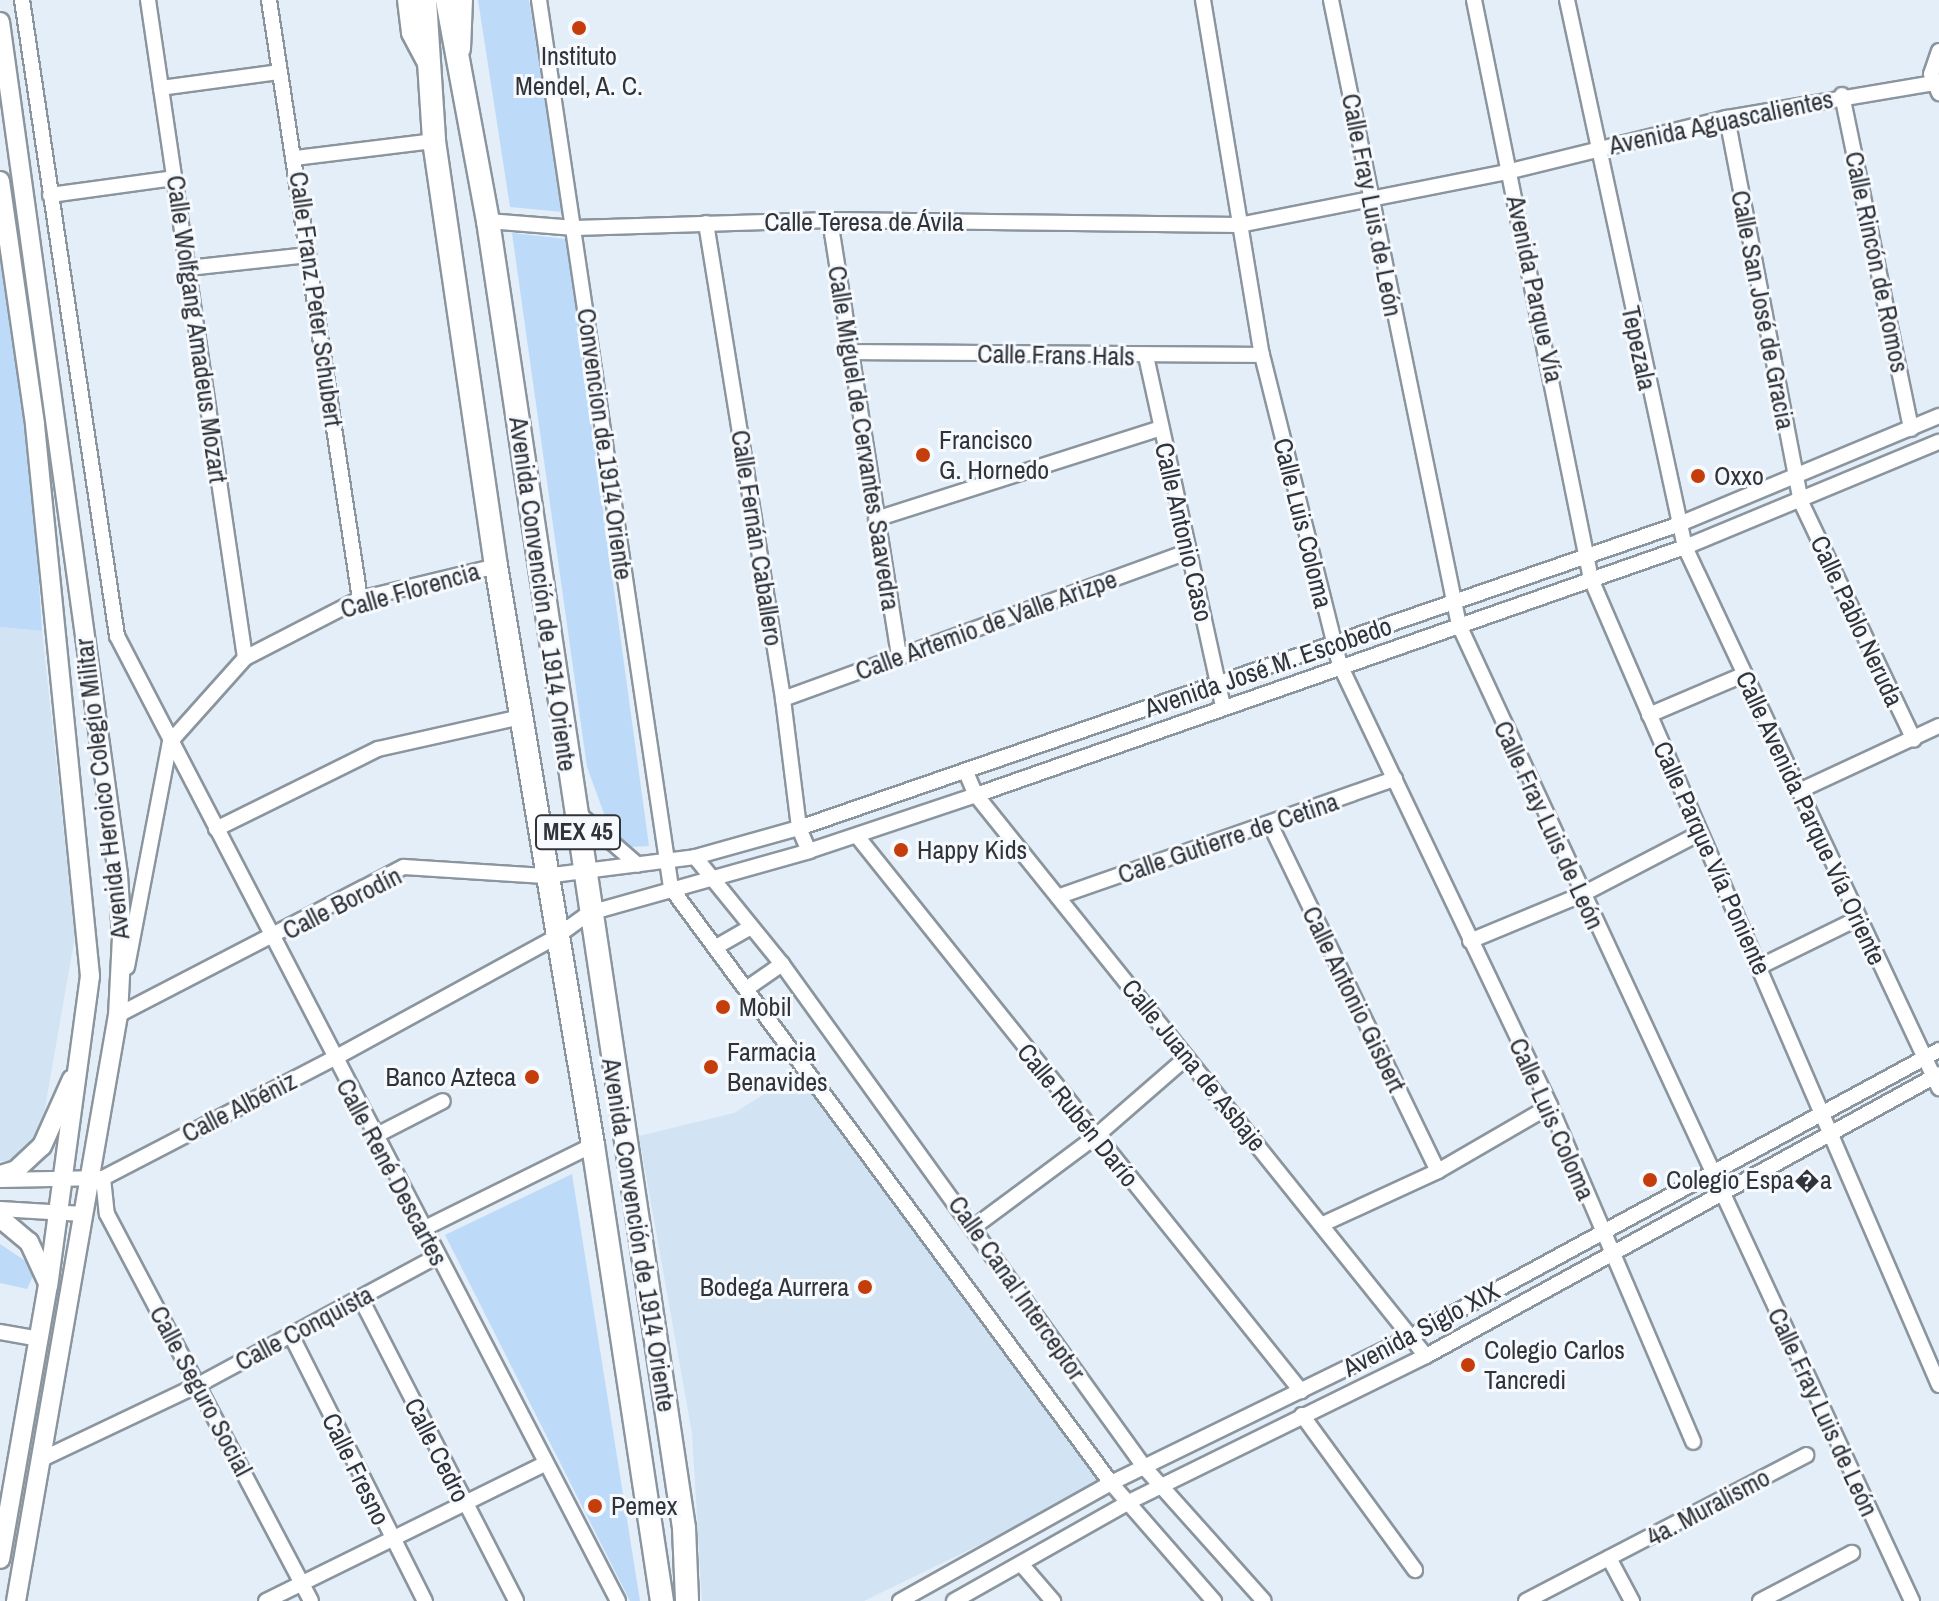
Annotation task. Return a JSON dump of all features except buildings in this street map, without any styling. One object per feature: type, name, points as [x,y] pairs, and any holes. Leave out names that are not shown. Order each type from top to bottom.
[{"type":"main road","name":"Avenida Convención de 1914 Oriente","points":[[425,0],[460,64],[488,221],[589,913],[684,1528],[687,1601]]},
{"type":"main road","name":"Avenida Convención de 1914 Oriente","points":[[447,0],[432,72],[434,141],[496,566],[545,876],[593,1145],[662,1601]]},
{"type":"street","name":"Avenida Heroico Colegio Militar","points":[[22,0],[117,636],[170,742]]},
{"type":"street","name":"Calle Wolfgang Amadeus Mozart","points":[[148,0],[245,658]]},
{"type":"street","name":"Calle Franz Peter Schubert","points":[[269,0],[360,599]]},
{"type":"street","name":"Avenida Convención de 1914 Oriente","points":[[407,0],[411,33],[432,72]]},
{"type":"street","name":"Avenida Convención de 1914 Oriente","points":[[460,64],[463,0]]},
{"type":"street","name":"Convencion de 1914 Oriente","points":[[539,0],[671,888]]},
{"type":"street","name":"Calle Luis Coloma","points":[[1203,0],[1262,355],[1340,665],[1550,1106],[1608,1254],[1693,1442]]},
{"type":"street","name":"Calle Fray Luis de León","points":[[1331,0],[1459,625],[1710,1173],[1724,1195],[1912,1601]]},
{"type":"street","name":"Avenida Parque Vía","points":[[1474,0],[1589,556],[1591,579]]},
{"type":"street","points":[[1567,0],[1595,149]]},
{"type":"street","name":"Avenida Heroico Colegio Militar","points":[[0,22],[118,875],[118,1015],[95,1179],[83,1214],[16,1601]]},
{"type":"street","points":[[1936,88],[1932,64],[1939,51]]},
{"type":"street","points":[[161,88],[279,72]]},
{"type":"street","name":"Avenida Aguascalientes","points":[[1371,201],[1511,171],[1727,118],[1842,95],[1936,88]]},
{"type":"street","name":"Calle Rincón de Romos","points":[[1842,95],[1911,429]]},
{"type":"street","name":"Calle San José de Gracia","points":[[1727,118],[1801,502]]},
{"type":"street","points":[[295,158],[434,141]]},
{"type":"street","name":"Tepezala","points":[[1595,149],[1677,525],[1685,547]]},
{"type":"street","points":[[50,195],[174,178]]},
{"type":"street","name":"Avenida Heroico Colegio Militar","points":[[0,181],[35,425],[89,946],[83,1050],[59,1216],[5,1504],[0,1559]]},
{"type":"street","name":"Calle Teresa de Ávila","points":[[488,221],[575,228],[830,220],[1239,225],[1371,201]]},
{"type":"street","name":"Calle Miguel de Cervantes Saavedra","points":[[830,220],[899,656]]},
{"type":"street","name":"Calle Fernán Caballero","points":[[706,223],[783,699],[799,828],[809,851]]},
{"type":"street","points":[[188,268],[308,255]]},
{"type":"street","name":"Calle Frans Hals","points":[[851,352],[1262,355]]},
{"type":"street","name":"Calle Antonio Caso","points":[[1146,356],[1223,707]]},
{"type":"street","name":"Avenida José M. Escobedo","points":[[584,870],[695,857],[799,828],[1677,525],[1939,416]]},
{"type":"street","points":[[876,519],[1161,428]]},
{"type":"street","name":"Avenida José M. Escobedo","points":[[589,913],[809,851],[976,795],[1340,665],[1685,547],[1801,502],[1939,442]]},
{"type":"street","name":"Calle Pablo Neruda","points":[[1801,502],[1914,740]]},
{"type":"street","name":"Calle Avenida Parque Vía Oriente","points":[[1685,547],[1801,790],[1922,1059],[1937,1080]]},
{"type":"street","name":"Calle Artemio de Valle Arizpe","points":[[783,699],[1189,551]]},
{"type":"street","name":"Calle Florencia","points":[[170,742],[245,658],[360,599],[496,566]]},
{"type":"street","name":"Calle Parque Vía Poniente","points":[[1591,579],[1939,1385]]},
{"type":"street","points":[[1649,715],[1745,674]]},
{"type":"street","points":[[216,829],[378,749],[521,717]]},
{"type":"street","points":[[1801,790],[1939,726]]},
{"type":"street","points":[[118,1015],[170,742]]},
{"type":"street","name":"Calle René Descartes","points":[[170,742],[618,1601]]},
{"type":"street","name":"Calle Juana de Asbaje","points":[[966,772],[976,795],[1323,1224],[1408,1338],[1426,1356]]},
{"type":"street","name":"Calle Gutierre de Cetina","points":[[1060,896],[1271,826],[1395,779]]},
{"type":"street","points":[[575,811],[638,865]]},
{"type":"street","name":"Calle Antonio Gisbert","points":[[1271,826],[1438,1171]]},
{"type":"street","points":[[1470,941],[1581,895],[1700,833]]},
{"type":"street","name":"Calle Rubén Darío","points":[[857,836],[1301,1391]]},
{"type":"street","name":"Calle Canal Interceptor","points":[[695,857],[782,964],[1145,1468],[1264,1601]]},
{"type":"street","name":"Calle Borodín","points":[[118,1015],[272,939],[404,867],[545,876],[584,870]]},
{"type":"street","name":"Calle Canal Interceptor","points":[[671,888],[1111,1483],[1214,1601]]},
{"type":"street","name":"Calle Albéniz","points":[[0,1178],[95,1179],[333,1059],[556,937],[589,913]]},
{"type":"street","points":[[1759,967],[1857,919]]},
{"type":"street","points":[[716,947],[751,927]]},
{"type":"street","points":[[746,989],[782,964]]},
{"type":"street","points":[[0,1178],[16,1170],[42,1146],[83,1050]]},
{"type":"street","name":"Avenida Siglo XIX","points":[[900,1601],[1111,1483],[1408,1338],[1822,1110],[1939,1050]]},
{"type":"street","points":[[974,1227],[1095,1137],[1186,1058]]},
{"type":"street","name":"Avenida Siglo XIX","points":[[954,1601],[1127,1503],[1162,1489],[1302,1415],[1426,1356],[1608,1254],[1937,1080]]},
{"type":"street","points":[[375,1136],[443,1101]]},
{"type":"street","points":[[1323,1224],[1438,1171],[1550,1106]]},
{"type":"street","points":[[423,1229],[593,1145]]},
{"type":"street","name":"Calle Seguro Social","points":[[95,1179],[107,1214],[311,1601]]},
{"type":"street","points":[[0,1209],[59,1216],[83,1214]]},
{"type":"street","points":[[0,1218],[29,1242],[48,1285]]},
{"type":"street","name":"Calle Conquista","points":[[40,1460],[198,1385],[436,1257]]},
{"type":"street","name":"Calle Cedro","points":[[361,1299],[463,1503],[516,1601]]},
{"type":"street","points":[[0,1332],[38,1339]]},
{"type":"street","name":"Calle Fresno","points":[[291,1335],[391,1539],[425,1601]]},
{"type":"street","points":[[1302,1415],[1415,1570]]},
{"type":"street","name":"4a. Muralismo","points":[[1526,1601],[1806,1455]]},
{"type":"street","points":[[266,1601],[544,1464]]},
{"type":"street","points":[[1760,1601],[1852,1553]]},
{"type":"street","points":[[1609,1558],[1632,1601]]},
{"type":"street","points":[[1022,1565],[1053,1601]]},
{"type":"shaded area","points":[[478,0],[529,0],[562,212],[510,207]]},
{"type":"shaded area","points":[[512,233],[566,239],[649,846],[631,847],[610,830],[587,767]]},
{"type":"shaded area","points":[[0,249],[32,469],[42,631],[0,627]]},
{"type":"shaded area","points":[[0,627],[42,631],[75,936],[42,1125],[27,1149],[13,1161],[0,1161]]},
{"type":"shaded area","points":[[803,1070],[1108,1482],[864,1601],[702,1601],[692,1433],[639,1136],[734,1113]]},
{"type":"shaded area","points":[[572,1174],[640,1601],[630,1601],[445,1235]]},
{"type":"shaded area","points":[[0,1244],[27,1262],[33,1276],[27,1289],[0,1283]]},
{"type":"place","name":"Instituto Mendel, A. C.","points":[[579,28]]},
{"type":"place","name":"Francisco G. Hornedo","points":[[923,455]]},
{"type":"place","name":"Oxxo","points":[[1698,476]]},
{"type":"place","name":"Happy Kids","points":[[901,850]]},
{"type":"place","name":"Mobil","points":[[723,1007]]},
{"type":"place","name":"Farmacia Benavides","points":[[711,1067]]},
{"type":"place","name":"Banco Azteca","points":[[532,1077]]},
{"type":"place","name":"Colegio Espa�a","points":[[1650,1180]]},
{"type":"place","name":"Bodega Aurrera","points":[[865,1287]]},
{"type":"place","name":"Colegio Carlos Tancredi","points":[[1468,1365]]},
{"type":"place","name":"Pemex","points":[[595,1506]]}]
